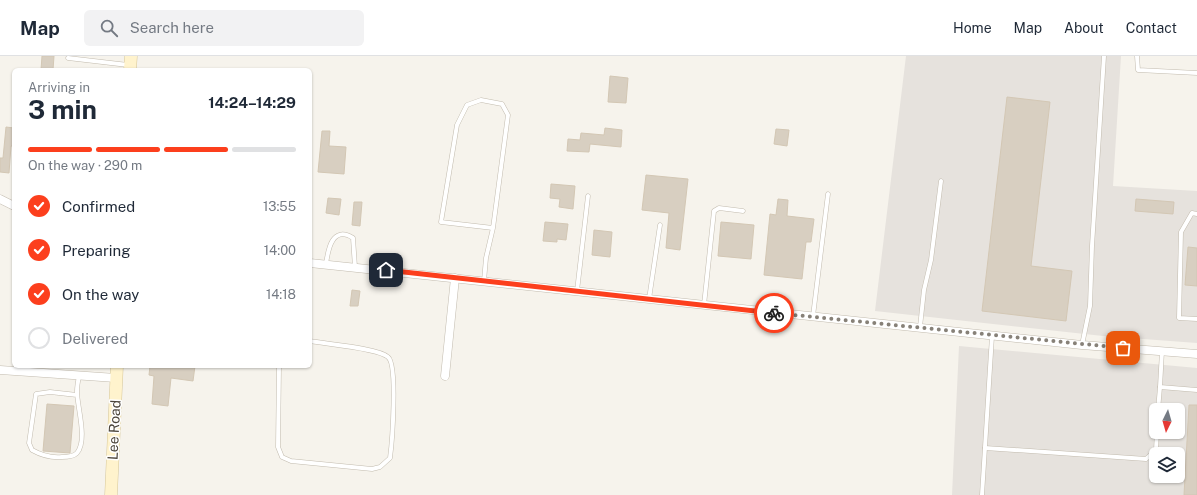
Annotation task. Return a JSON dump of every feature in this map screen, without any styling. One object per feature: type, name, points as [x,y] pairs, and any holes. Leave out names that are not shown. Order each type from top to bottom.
[{"type":"main road","name":"Lee Road","points":[[111,495],[117,372]]},
{"type":"street","points":[[0,200],[12,205]]},
{"type":"street","points":[[312,262],[1082,345],[1197,354]]},
{"type":"street","points":[[445,376],[454,278]]},
{"type":"street","points":[[0,370],[79,375],[117,372]]},
{"type":"lane","points":[[96,61],[97,56]]},
{"type":"lane","points":[[1082,345],[1090,306],[1092,246],[1104,56]]},
{"type":"lane","points":[[1137,56],[1138,70],[1197,73]]},
{"type":"lane","points":[[68,58],[131,64]]},
{"type":"lane","points":[[484,281],[486,258],[493,228],[508,115],[502,104],[481,100],[467,104],[457,125],[441,222],[493,228]]},
{"type":"lane","points":[[920,328],[924,290],[931,260],[942,181]]},
{"type":"lane","points":[[813,317],[828,194]]},
{"type":"lane","points":[[577,291],[588,196]]},
{"type":"lane","points":[[704,305],[714,210],[719,208],[743,211]]},
{"type":"lane","points":[[1197,214],[1192,213],[1181,232],[1179,318],[1197,319]]},
{"type":"lane","points":[[649,299],[660,225]]},
{"type":"lane","points":[[326,264],[328,247],[332,240],[337,236],[349,235],[353,238],[356,267]]},
{"type":"lane","points":[[982,495],[992,335]]},
{"type":"lane","points":[[279,368],[278,446],[282,457],[291,461],[372,469],[380,467],[390,458],[392,435],[392,364],[389,357],[377,352],[312,341]]},
{"type":"lane","points":[[1159,403],[1162,351]]},
{"type":"lane","points":[[77,395],[50,392],[36,394],[34,399],[29,443],[32,450],[39,454],[59,457],[72,456],[76,454],[80,447],[81,415],[77,395],[79,375]]},
{"type":"lane","points":[[1160,387],[1197,390]]},
{"type":"lane","points":[[985,448],[1146,459],[1156,450],[1157,439]]},
{"type":"shaded area","points":[[906,56],[1121,56],[1113,186],[1197,191],[1197,343],[1103,336],[875,311]]},
{"type":"shaded area","points":[[959,346],[1197,368],[1197,495],[952,495]]},
{"type":"building","points":[[42,56],[54,56],[53,68],[41,68]]},
{"type":"building","points":[[610,76],[628,78],[626,103],[608,102]]},
{"type":"building","points":[[1007,97],[1050,102],[1031,266],[1072,271],[1066,321],[982,311]]},
{"type":"building","points":[[6,127],[12,128],[12,146],[9,173],[0,172],[0,158],[3,158]]},
{"type":"building","points":[[605,128],[622,130],[621,147],[590,144],[589,152],[567,151],[568,139],[580,140],[581,133],[604,135]]},
{"type":"building","points":[[776,129],[789,130],[787,146],[774,144]]},
{"type":"building","points":[[322,131],[330,131],[329,146],[346,147],[344,174],[318,172]]},
{"type":"building","points":[[646,175],[688,179],[680,250],[666,248],[669,213],[642,210]]},
{"type":"building","points":[[551,184],[575,186],[573,209],[559,207],[560,199],[550,198]]},
{"type":"building","points":[[328,198],[341,199],[339,215],[326,213]]},
{"type":"building","points":[[778,199],[788,200],[787,216],[814,219],[811,242],[806,242],[802,279],[764,275],[770,214],[776,215]]},
{"type":"building","points":[[1136,199],[1174,202],[1173,214],[1135,211]]},
{"type":"building","points":[[354,202],[362,202],[360,226],[352,225]]},
{"type":"building","points":[[545,222],[568,224],[566,240],[557,239],[557,242],[543,241]]},
{"type":"building","points":[[721,222],[754,225],[751,259],[718,256]]},
{"type":"building","points":[[594,230],[612,232],[610,257],[592,255]]},
{"type":"building","points":[[1188,247],[1197,248],[1197,286],[1185,285]]},
{"type":"building","points":[[352,290],[360,291],[358,306],[350,306]]},
{"type":"building","points":[[150,368],[195,368],[193,381],[171,378],[168,406],[152,404],[154,376],[149,375]]},
{"type":"building","points":[[47,404],[74,406],[70,453],[43,451]]},
{"type":"building","points":[[1189,405],[1197,405],[1197,495],[1184,495]]},
{"type":"way so far","points":[[774,313],[1123,348]]},
{"type":"route","points":[[386,270],[774,313]]}]
